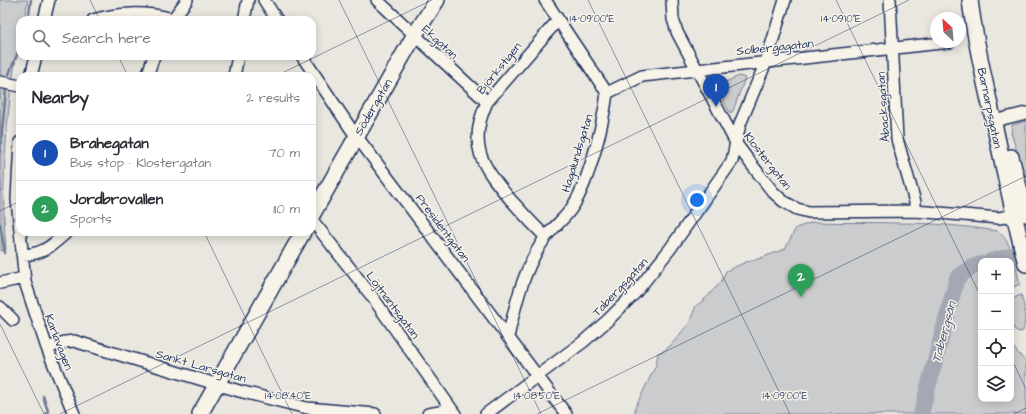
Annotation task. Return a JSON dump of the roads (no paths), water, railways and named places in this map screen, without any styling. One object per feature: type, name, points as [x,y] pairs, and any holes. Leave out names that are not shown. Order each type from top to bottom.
[{"type":"street","points":[[45,16],[48,0]]},
{"type":"street","points":[[175,16],[187,0]]},
{"type":"street","points":[[245,16],[248,0]]},
{"type":"street","points":[[264,0],[274,16]]},
{"type":"street","name":"Ekgatan","points":[[377,0],[414,36],[487,102]]},
{"type":"street","name":"Södergatan","points":[[316,209],[414,36],[437,0]]},
{"type":"street","points":[[544,0],[607,93]]},
{"type":"street","name":"Klostergatan","points":[[672,0],[673,19],[677,32],[737,145],[773,192],[783,201],[797,209],[809,212],[915,211],[999,218],[1022,214]]},
{"type":"street","name":"Tabergsgatan","points":[[486,414],[584,342],[636,292],[670,249],[732,162],[737,145],[740,124],[766,62],[785,0]]},
{"type":"street","name":"Åbacksgatan","points":[[890,0],[897,139],[915,202],[915,211]]},
{"type":"street","name":"Barnarpsgatan","points":[[970,0],[974,31],[1022,214],[1019,236],[1026,264]]},
{"type":"street","name":"Barnarpsgatan","points":[[977,0],[982,49],[997,120]]},
{"type":"street","points":[[109,16],[147,14],[155,16]]},
{"type":"street","name":"Björkstigen","points":[[546,237],[536,228],[491,177],[481,159],[477,140],[477,128],[487,102],[558,20]]},
{"type":"street","name":"Solbergagatan","points":[[607,93],[642,76],[930,44]]},
{"type":"street","points":[[32,72],[35,60]]},
{"type":"street","points":[[148,72],[153,60]]},
{"type":"street","points":[[235,72],[237,60]]},
{"type":"street","name":"Presidentgatan","points":[[305,60],[313,72]]},
{"type":"street","name":"Presidentgatan","points":[[316,76],[357,136],[566,414]]},
{"type":"street","points":[[0,82],[16,85]]},
{"type":"street","name":"Hagalundsgatan","points":[[508,337],[515,307],[526,272],[546,237],[565,217],[580,192],[593,154],[607,93]]},
{"type":"street","points":[[997,120],[1026,113]]},
{"type":"street","name":"Löjtnantsgatan","points":[[316,225],[439,389],[452,411]]},
{"type":"street","name":"Karlavägen","points":[[21,236],[24,278],[32,306],[47,348],[74,414]]},
{"type":"street","points":[[22,255],[35,255],[48,249],[63,236]]},
{"type":"street","points":[[200,414],[301,236]]},
{"type":"street","points":[[0,283],[24,278]]},
{"type":"street","points":[[0,308],[13,320]]},
{"type":"street","name":"Sankt Larsgatan","points":[[47,348],[65,342],[74,341],[306,411],[375,414]]},
{"type":"street","points":[[428,414],[452,411]]},
{"type":"waterway","points":[[29,16],[31,0]]},
{"type":"waterway","points":[[8,76],[16,57]]},
{"type":"waterway","points":[[0,152],[6,89]]},
{"type":"waterway","points":[[0,179],[0,190]]},
{"type":"waterway","points":[[0,224],[5,253]]},
{"type":"waterway","name":"Tabergsån","points":[[1003,258],[1026,252]]},
{"type":"waterway","name":"Tabergsån","points":[[921,414],[957,278],[972,267],[978,265]]},
{"type":"waterway","points":[[43,396],[48,411],[46,414]]},
{"type":"place","name":"Brahegatan","points":[[716,107]]},
{"type":"place","name":"Jordbrovallen","points":[[801,297]]}]
